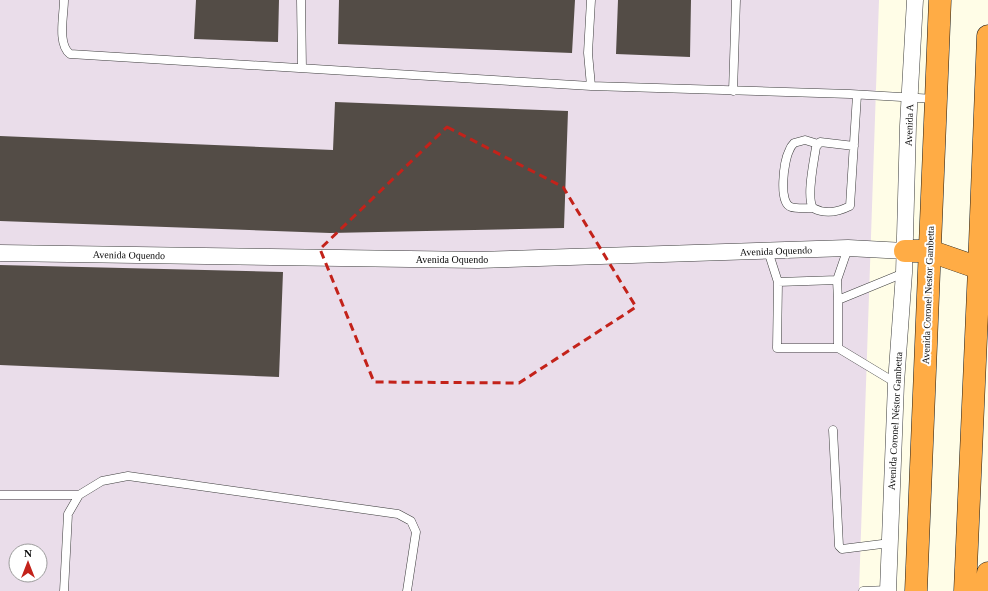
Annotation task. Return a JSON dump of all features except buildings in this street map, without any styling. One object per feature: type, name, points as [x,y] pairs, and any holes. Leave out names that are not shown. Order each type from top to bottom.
[{"type":"highway","name":"Avenida Coronel Nestor Gambetta","points":[[916,591],[940,0]]},
{"type":"highway","points":[[965,591],[984,272],[988,36]]},
{"type":"highway","points":[[905,251],[930,251],[984,272]]},
{"type":"highway","points":[[985,591],[988,573]]},
{"type":"street","name":"Avenida A","points":[[905,251],[915,0]]},
{"type":"street","name":"Avenida Oquendo","points":[[0,253],[478,260],[848,248],[905,251]]},
{"type":"street","name":"Avenida Coronel Néstor Gambetta","points":[[888,591],[896,383],[905,251]]},
{"type":"lane","points":[[64,0],[62,42],[66,51],[70,54],[591,86],[936,99]]},
{"type":"lane","points":[[301,0],[302,68]]},
{"type":"lane","points":[[590,0],[588,52],[591,86]]},
{"type":"lane","points":[[733,91],[736,0]]},
{"type":"lane","points":[[854,146],[820,142],[818,144],[804,140],[794,143],[788,151],[785,166],[783,194],[785,202],[790,207],[813,208],[828,213],[850,206],[854,146],[857,95]]},
{"type":"lane","points":[[813,208],[810,204],[811,180],[816,147],[818,144]]},
{"type":"lane","points":[[838,348],[837,280],[848,248]]},
{"type":"lane","points":[[768,251],[778,282],[777,348],[838,348],[896,383]]},
{"type":"lane","points":[[838,300],[904,273]]},
{"type":"lane","points":[[778,282],[837,280]]},
{"type":"lane","points":[[833,430],[839,546],[842,549],[890,543]]},
{"type":"lane","points":[[64,591],[68,514],[79,495],[102,481],[128,476],[398,514],[411,521],[416,532],[407,591]]},
{"type":"lane","points":[[0,495],[79,495]]},
{"type":"lane","points":[[864,591],[888,591]]},
{"type":"highlighted area","points":[[447,127],[563,187],[636,307],[519,383],[374,382],[320,249]]},
{"type":"shaded area","points":[[0,0],[879,0],[859,591],[0,591]]}]
